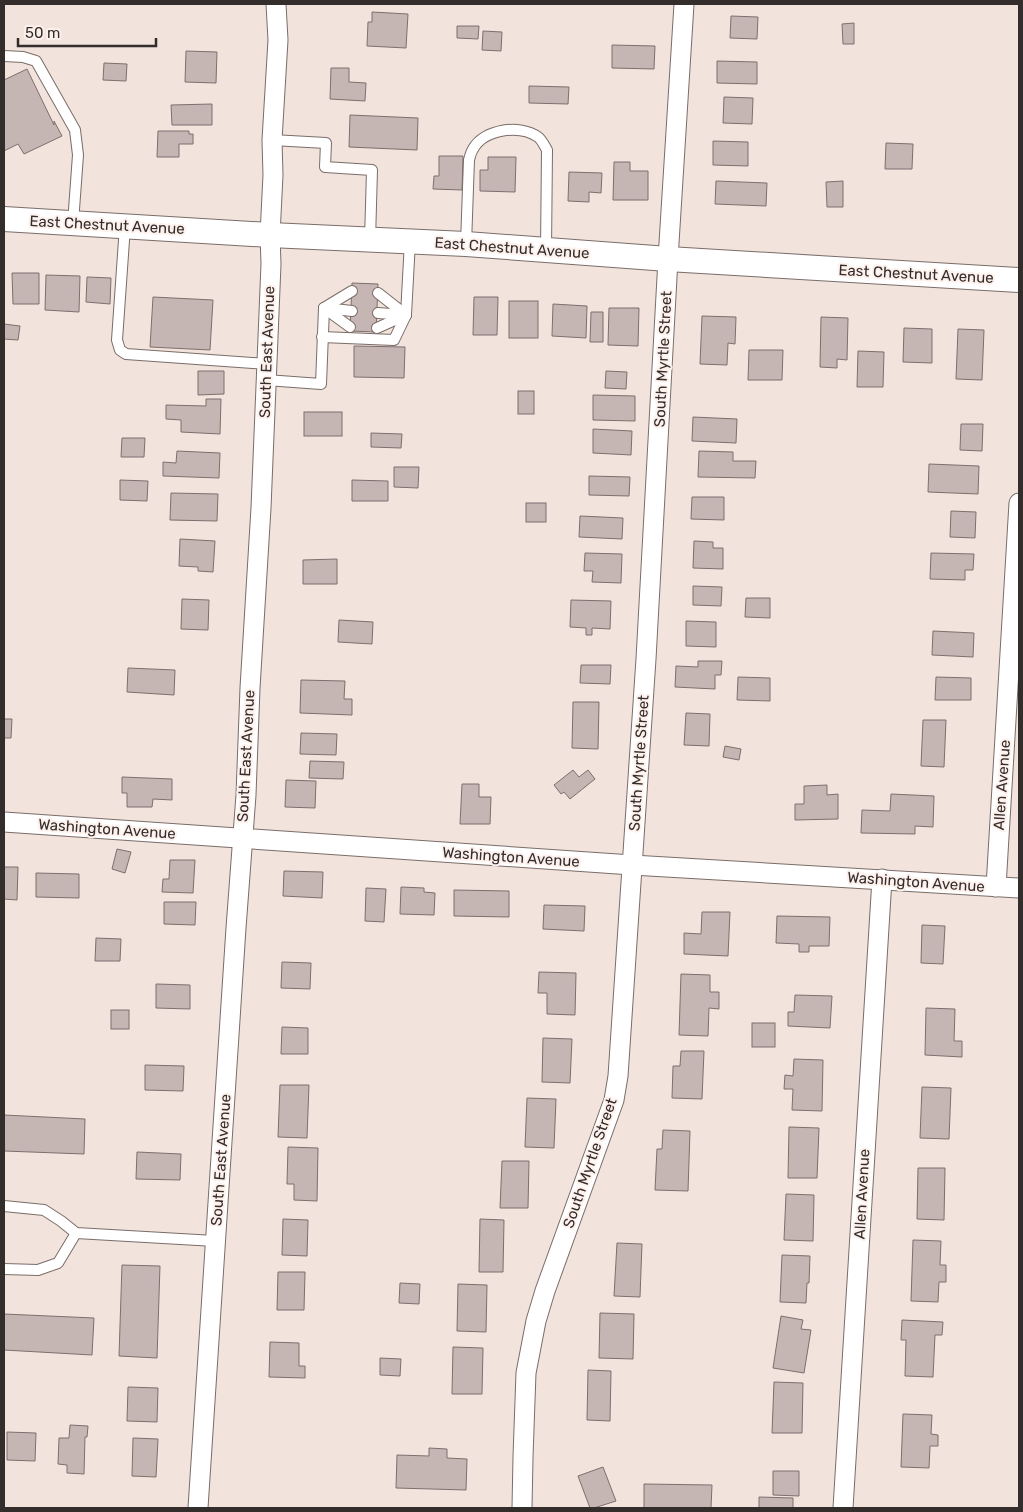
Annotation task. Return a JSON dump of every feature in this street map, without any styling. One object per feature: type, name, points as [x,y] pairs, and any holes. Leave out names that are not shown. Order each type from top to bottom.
[{"type":"street","name":"South East Avenue","points":[[198,1508],[246,795],[250,688],[261,508],[271,264],[272,140],[278,40],[276,4]]},
{"type":"street","name":"South Myrtle Street","points":[[522,1508],[526,1373],[536,1320],[614,1100],[618,1076],[647,650],[684,4]]},
{"type":"street","name":"East Chestnut Avenue","points":[[4,219],[270,235],[466,244],[668,259],[1019,280]]},
{"type":"street","name":"Allen Avenue","points":[[996,887],[1014,681],[1019,503]]},
{"type":"street","name":"Washington Avenue","points":[[4,822],[632,865],[1019,888]]},
{"type":"street","name":"Allen Avenue","points":[[843,1508],[882,879]]},
{"type":"lane","points":[[4,56],[23,57],[36,61],[75,130],[78,154],[73,223]]},
{"type":"lane","points":[[466,244],[469,160],[472,149],[486,136],[500,131],[521,130],[539,138],[547,150],[546,249]]},
{"type":"lane","points":[[272,140],[326,143],[325,167],[372,170],[370,240]]},
{"type":"lane","points":[[125,226],[117,340],[120,350],[126,354],[202,359],[321,384],[324,308]]},
{"type":"lane","points":[[322,337],[394,340],[406,315],[410,242]]},
{"type":"lane","points":[[324,308],[352,291]]},
{"type":"lane","points":[[378,293],[406,315]]},
{"type":"lane","points":[[324,308],[352,311]]},
{"type":"lane","points":[[324,308],[350,327]]},
{"type":"lane","points":[[378,313],[406,315]]},
{"type":"lane","points":[[377,328],[406,315]]},
{"type":"lane","points":[[4,1206],[44,1210],[76,1233],[215,1241]]},
{"type":"lane","points":[[4,1269],[38,1270],[58,1263],[76,1233]]},
{"type":"building","points":[[372,12],[408,14],[406,48],[367,46],[368,22],[372,22]]},
{"type":"building","points":[[731,16],[758,17],[757,39],[730,38]]},
{"type":"building","points":[[854,23],[854,44],[843,44],[842,24]]},
{"type":"building","points":[[457,26],[479,26],[478,39],[457,38]]},
{"type":"building","points":[[483,31],[502,32],[501,51],[482,50]]},
{"type":"building","points":[[612,45],[655,46],[654,69],[612,68]]},
{"type":"building","points":[[186,51],[217,52],[216,83],[185,82]]},
{"type":"building","points":[[717,61],[757,62],[757,84],[717,83]]},
{"type":"building","points":[[104,63],[127,64],[126,81],[103,80]]},
{"type":"building","points":[[331,68],[349,68],[349,82],[366,83],[365,101],[330,99]]},
{"type":"building","points":[[27,69],[54,125],[54,121],[62,136],[24,154],[18,144],[4,151],[4,80]]},
{"type":"building","points":[[529,86],[569,87],[568,104],[529,103]]},
{"type":"building","points":[[724,97],[753,98],[752,124],[723,123]]},
{"type":"building","points":[[212,104],[212,125],[172,125],[171,105]]},
{"type":"building","points":[[350,115],[418,118],[417,150],[349,147]]},
{"type":"building","points":[[158,131],[189,131],[189,134],[193,134],[193,144],[179,144],[179,157],[157,157]]},
{"type":"building","points":[[713,141],[748,142],[748,166],[713,165]]},
{"type":"building","points":[[886,143],[913,144],[912,169],[885,169]]},
{"type":"building","points":[[439,156],[463,156],[462,190],[433,189],[434,176],[439,176]]},
{"type":"building","points":[[488,157],[516,157],[515,192],[480,191],[480,170],[488,170]]},
{"type":"building","points":[[614,162],[630,162],[630,171],[648,171],[648,200],[613,200]]},
{"type":"building","points":[[569,172],[602,173],[601,193],[589,192],[589,202],[568,201]]},
{"type":"building","points":[[716,181],[767,183],[766,206],[715,204]]},
{"type":"building","points":[[843,181],[843,207],[827,207],[826,182]]},
{"type":"building","points":[[12,273],[39,273],[39,304],[13,304]]},
{"type":"building","points":[[46,275],[80,276],[79,312],[45,310]]},
{"type":"building","points":[[87,277],[111,278],[110,304],[86,302]]},
{"type":"building","points":[[352,283],[378,284],[376,332],[350,331]]},
{"type":"building","points":[[153,297],[213,300],[210,350],[150,347]]},
{"type":"building","points":[[474,297],[498,297],[497,335],[473,335]]},
{"type":"building","points":[[509,301],[538,301],[538,338],[509,338]]},
{"type":"building","points":[[553,304],[587,306],[586,338],[552,336]]},
{"type":"building","points":[[609,308],[639,308],[638,346],[608,345]]},
{"type":"building","points":[[591,312],[603,312],[603,342],[590,342]]},
{"type":"building","points":[[702,316],[736,317],[735,344],[728,343],[727,365],[700,364]]},
{"type":"building","points":[[821,317],[848,318],[847,360],[837,359],[837,368],[820,367]]},
{"type":"building","points":[[4,324],[20,326],[18,340],[4,339]]},
{"type":"building","points":[[904,328],[932,329],[932,363],[903,362]]},
{"type":"building","points":[[958,329],[984,330],[982,380],[956,379]]},
{"type":"building","points":[[354,346],[405,347],[404,378],[354,377]]},
{"type":"building","points":[[749,350],[783,350],[782,380],[748,380]]},
{"type":"building","points":[[858,351],[884,352],[883,387],[857,387]]},
{"type":"building","points":[[198,371],[224,371],[224,394],[198,395]]},
{"type":"building","points":[[606,371],[627,372],[626,389],[605,388]]},
{"type":"building","points":[[518,391],[534,391],[534,414],[518,414]]},
{"type":"building","points":[[593,395],[635,396],[635,421],[593,420]]},
{"type":"building","points":[[206,399],[221,399],[220,434],[181,432],[181,420],[166,419],[166,405],[206,406]]},
{"type":"building","points":[[304,412],[342,412],[342,436],[304,436]]},
{"type":"building","points":[[693,417],[737,419],[736,443],[692,441]]},
{"type":"building","points":[[961,424],[983,424],[982,451],[960,450]]},
{"type":"building","points":[[593,429],[632,431],[631,455],[593,453]]},
{"type":"building","points":[[371,433],[402,434],[401,448],[371,447]]},
{"type":"building","points":[[122,438],[145,438],[144,457],[121,457]]},
{"type":"building","points":[[177,451],[220,453],[219,478],[163,476],[163,462],[176,463]]},
{"type":"building","points":[[699,451],[733,452],[733,461],[756,461],[755,478],[698,477]]},
{"type":"building","points":[[929,464],[979,466],[978,494],[928,492]]},
{"type":"building","points":[[394,467],[419,467],[418,488],[394,487]]},
{"type":"building","points":[[589,476],[630,477],[629,496],[589,495]]},
{"type":"building","points":[[120,480],[148,481],[147,501],[120,500]]},
{"type":"building","points":[[352,480],[388,481],[388,501],[352,501]]},
{"type":"building","points":[[171,493],[218,494],[217,521],[170,520]]},
{"type":"building","points":[[692,497],[724,497],[724,520],[691,519]]},
{"type":"building","points":[[526,503],[546,503],[546,522],[526,522]]},
{"type":"building","points":[[951,511],[976,512],[975,538],[950,537]]},
{"type":"building","points":[[580,516],[623,518],[622,539],[579,537]]},
{"type":"building","points":[[180,539],[215,541],[213,572],[198,571],[198,567],[179,566]]},
{"type":"building","points":[[694,541],[713,542],[713,548],[723,548],[723,569],[693,568]]},
{"type":"building","points":[[585,553],[622,554],[621,583],[592,582],[593,571],[584,571]]},
{"type":"building","points":[[931,553],[974,554],[973,570],[965,570],[965,580],[930,579]]},
{"type":"building","points":[[337,559],[337,584],[303,584],[303,560]]},
{"type":"building","points":[[693,586],[722,587],[721,606],[693,605]]},
{"type":"building","points":[[746,598],[770,598],[770,618],[745,617]]},
{"type":"building","points":[[182,599],[209,600],[208,630],[181,629]]},
{"type":"building","points":[[571,600],[611,601],[610,629],[592,628],[592,635],[586,635],[586,628],[570,627]]},
{"type":"building","points":[[339,620],[373,622],[372,644],[338,642]]},
{"type":"building","points":[[686,621],[716,622],[716,647],[686,646]]},
{"type":"building","points":[[933,631],[974,633],[973,657],[932,655]]},
{"type":"building","points":[[698,661],[722,661],[721,675],[715,675],[715,689],[675,687],[676,666],[698,667]]},
{"type":"building","points":[[581,665],[611,665],[610,684],[580,683]]},
{"type":"building","points":[[128,668],[175,670],[174,695],[127,692]]},
{"type":"building","points":[[738,677],[770,678],[770,701],[737,700]]},
{"type":"building","points":[[936,677],[971,678],[971,700],[935,700]]},
{"type":"building","points":[[301,680],[345,681],[344,699],[352,699],[352,715],[300,713]]},
{"type":"building","points":[[573,702],[599,702],[598,749],[572,748]]},
{"type":"building","points":[[686,713],[710,714],[709,746],[684,745]]},
{"type":"building","points":[[4,719],[12,719],[11,738],[4,738]]},
{"type":"building","points":[[923,720],[946,720],[944,767],[921,766]]},
{"type":"building","points":[[301,733],[337,734],[336,755],[300,754]]},
{"type":"building","points":[[725,746],[741,749],[739,760],[723,757]]},
{"type":"building","points":[[310,761],[344,762],[343,779],[309,778]]},
{"type":"building","points":[[573,770],[579,777],[588,770],[595,779],[570,799],[564,792],[561,794],[554,785]]},
{"type":"building","points":[[122,777],[172,779],[172,800],[153,799],[152,807],[127,807],[127,793],[122,793]]},
{"type":"building","points":[[286,780],[316,781],[315,808],[285,807]]},
{"type":"building","points":[[462,784],[479,784],[479,797],[491,797],[490,824],[460,824]]},
{"type":"building","points":[[827,785],[827,795],[838,794],[838,819],[795,820],[795,804],[804,804],[804,786]]},
{"type":"building","points":[[891,794],[934,796],[933,827],[915,826],[915,834],[861,833],[862,810],[890,811]]},
{"type":"building","points":[[117,849],[131,852],[125,873],[112,869]]},
{"type":"building","points":[[170,860],[195,860],[193,893],[162,892],[163,879],[169,879]]},
{"type":"building","points":[[4,867],[18,867],[17,900],[4,899]]},
{"type":"building","points":[[284,871],[323,872],[322,898],[283,896]]},
{"type":"building","points":[[36,873],[79,874],[79,898],[36,897]]},
{"type":"building","points":[[401,887],[424,888],[424,892],[435,893],[434,915],[400,914]]},
{"type":"building","points":[[366,888],[386,889],[384,922],[365,921]]},
{"type":"building","points":[[454,890],[509,891],[509,917],[454,916]]},
{"type":"building","points":[[164,902],[196,902],[195,925],[164,924]]},
{"type":"building","points":[[544,905],[585,906],[584,931],[543,929]]},
{"type":"building","points":[[702,912],[730,912],[728,956],[684,954],[684,933],[701,934]]},
{"type":"building","points":[[777,916],[830,917],[829,946],[809,946],[809,952],[799,952],[799,944],[776,943]]},
{"type":"building","points":[[922,925],[945,926],[943,964],[921,963]]},
{"type":"building","points":[[96,938],[121,939],[120,961],[95,961]]},
{"type":"building","points":[[282,962],[311,963],[310,989],[281,988]]},
{"type":"building","points":[[539,972],[576,973],[575,1015],[547,1014],[547,993],[538,993]]},
{"type":"building","points":[[681,974],[710,975],[710,992],[719,992],[719,1009],[709,1008],[708,1036],[679,1035]]},
{"type":"building","points":[[156,984],[190,985],[190,1009],[156,1008]]},
{"type":"building","points":[[795,995],[832,996],[830,1028],[788,1026],[788,1012],[794,1012]]},
{"type":"building","points":[[926,1008],[955,1009],[954,1041],[962,1041],[962,1057],[925,1055]]},
{"type":"building","points":[[111,1010],[129,1010],[129,1029],[111,1029]]},
{"type":"building","points":[[752,1023],[775,1023],[775,1047],[752,1047]]},
{"type":"building","points":[[282,1027],[308,1028],[308,1054],[281,1054]]},
{"type":"building","points":[[543,1038],[572,1039],[570,1083],[542,1082]]},
{"type":"building","points":[[681,1051],[704,1051],[702,1099],[672,1098],[673,1066],[680,1066]]},
{"type":"building","points":[[794,1059],[823,1060],[822,1111],[792,1110],[793,1089],[784,1089],[785,1075],[793,1076]]},
{"type":"building","points":[[145,1065],[184,1066],[183,1091],[145,1090]]},
{"type":"building","points":[[280,1085],[309,1085],[307,1138],[278,1137]]},
{"type":"building","points":[[922,1087],[951,1088],[949,1139],[920,1138]]},
{"type":"building","points":[[527,1098],[556,1099],[554,1148],[525,1147]]},
{"type":"building","points":[[4,1115],[85,1119],[84,1154],[4,1151]]},
{"type":"building","points":[[789,1127],[819,1128],[817,1178],[788,1178]]},
{"type":"building","points":[[663,1130],[690,1131],[688,1191],[655,1190],[657,1149],[662,1149]]},
{"type":"building","points":[[288,1147],[318,1148],[317,1201],[294,1200],[294,1184],[287,1184]]},
{"type":"building","points":[[137,1152],[181,1154],[180,1180],[136,1179]]},
{"type":"building","points":[[502,1161],[529,1161],[528,1208],[500,1208]]},
{"type":"building","points":[[918,1168],[945,1168],[944,1220],[917,1219]]},
{"type":"building","points":[[786,1194],[814,1195],[813,1241],[784,1240]]},
{"type":"building","points":[[283,1219],[308,1220],[307,1256],[282,1255]]},
{"type":"building","points":[[480,1219],[504,1220],[503,1272],[479,1272]]},
{"type":"building","points":[[913,1240],[941,1241],[940,1265],[946,1265],[946,1282],[939,1282],[938,1302],[911,1301]]},
{"type":"building","points":[[617,1243],[642,1244],[640,1297],[614,1296]]},
{"type":"building","points":[[782,1255],[810,1256],[806,1303],[780,1302]]},
{"type":"building","points":[[122,1265],[160,1266],[157,1358],[119,1356]]},
{"type":"building","points":[[278,1272],[305,1272],[304,1310],[277,1310]]},
{"type":"building","points":[[400,1283],[420,1284],[419,1304],[399,1303]]},
{"type":"building","points":[[458,1284],[487,1285],[486,1332],[457,1331]]},
{"type":"building","points":[[600,1313],[634,1314],[633,1359],[599,1358]]},
{"type":"building","points":[[4,1314],[94,1318],[92,1355],[4,1350]]},
{"type":"building","points":[[781,1316],[803,1320],[801,1329],[811,1330],[804,1373],[773,1368]]},
{"type":"building","points":[[902,1320],[943,1322],[942,1335],[935,1335],[933,1377],[905,1376],[906,1340],[901,1340]]},
{"type":"building","points":[[270,1342],[299,1343],[299,1366],[305,1366],[305,1378],[269,1377]]},
{"type":"building","points":[[453,1347],[483,1348],[482,1394],[452,1394]]},
{"type":"building","points":[[380,1358],[401,1359],[400,1376],[380,1375]]},
{"type":"building","points":[[588,1370],[611,1371],[610,1421],[587,1420]]},
{"type":"building","points":[[774,1382],[803,1383],[802,1433],[772,1433]]},
{"type":"building","points":[[128,1387],[158,1388],[157,1422],[127,1421]]},
{"type":"building","points":[[903,1414],[932,1415],[931,1434],[938,1435],[938,1446],[930,1446],[929,1468],[901,1467]]},
{"type":"building","points":[[70,1425],[88,1426],[87,1437],[85,1437],[84,1474],[67,1473],[67,1465],[58,1464],[59,1438],[69,1438]]},
{"type":"building","points":[[7,1432],[36,1433],[35,1461],[7,1460]]},
{"type":"building","points":[[133,1438],[158,1439],[156,1477],[132,1476]]},
{"type":"building","points":[[429,1448],[447,1449],[447,1458],[467,1459],[466,1490],[396,1488],[397,1455],[429,1456]]},
{"type":"building","points":[[603,1467],[616,1501],[590,1508],[578,1476]]},
{"type":"building","points":[[773,1471],[799,1471],[799,1496],[773,1495]]},
{"type":"building","points":[[644,1484],[712,1485],[711,1508],[644,1508]]},
{"type":"building","points":[[759,1497],[793,1498],[793,1508],[759,1508]]}]
